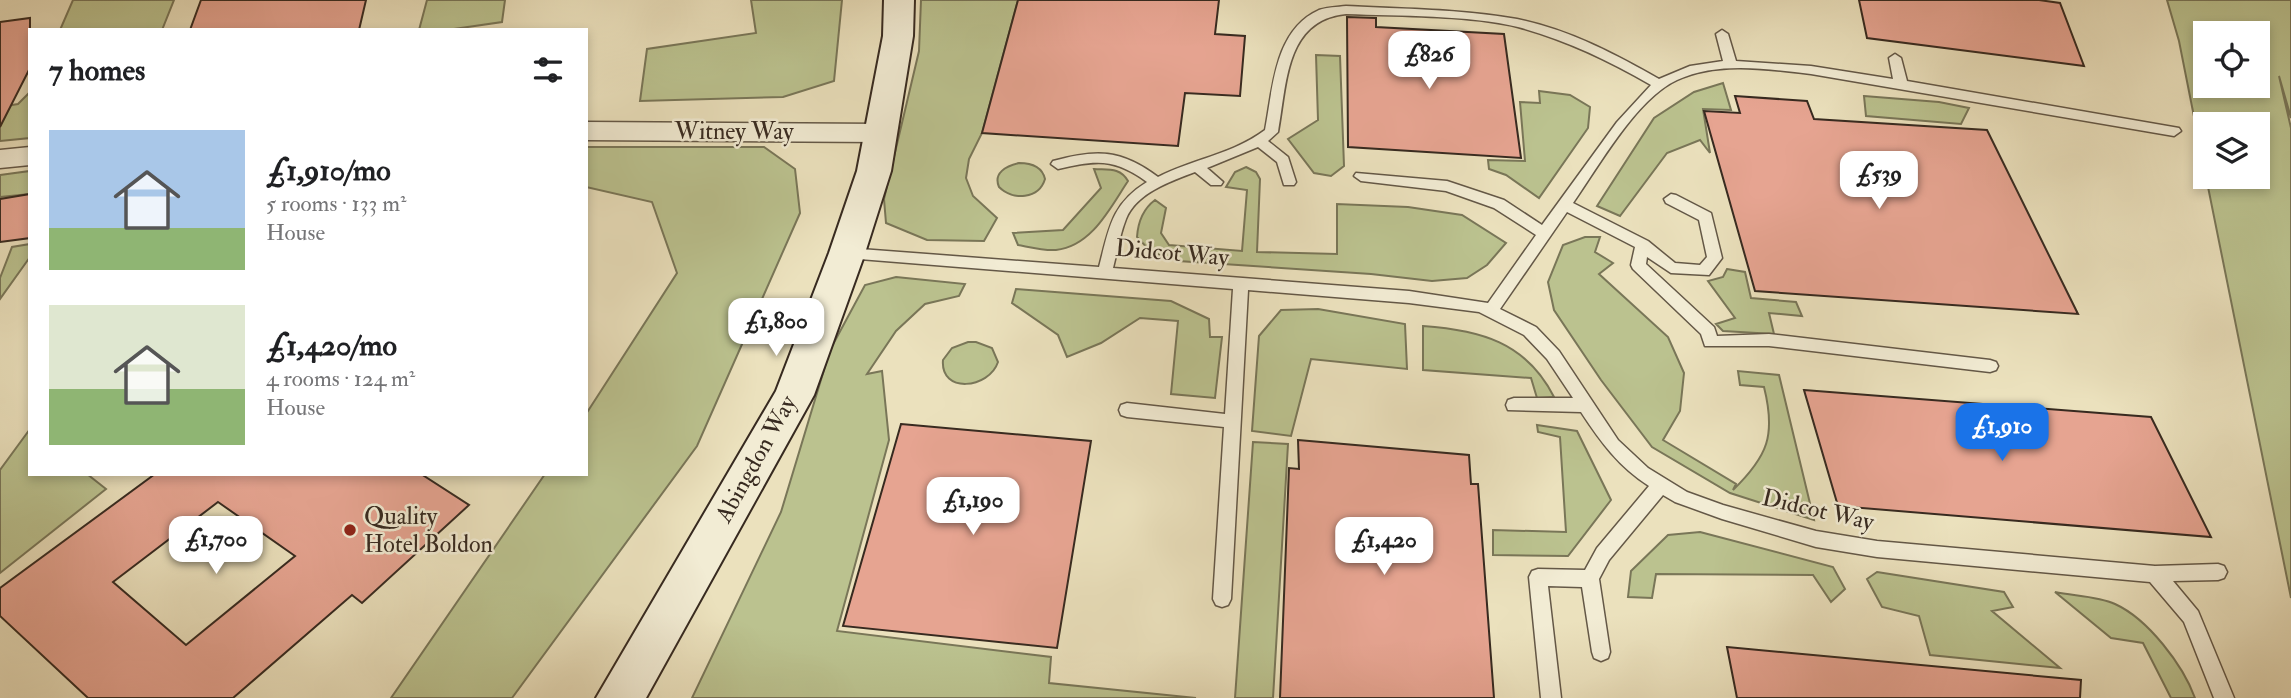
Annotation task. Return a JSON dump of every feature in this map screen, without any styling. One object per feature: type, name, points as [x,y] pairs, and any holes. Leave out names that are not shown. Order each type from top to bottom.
[{"type":"main road","name":"Abingdon Way","points":[[620,698],[794,396],[874,171],[898,36],[899,0]]},
{"type":"street","name":"Witney Way","points":[[588,131],[882,133]]},
{"type":"street","points":[[0,159],[28,156]]},
{"type":"lane","points":[[1105,272],[1119,217],[1130,201],[1157,183],[1259,141],[1271,132],[1288,47],[1310,20],[1325,12],[1376,11],[1517,23],[1572,40],[1610,56],[1660,85]]},
{"type":"lane","points":[[1721,34],[1731,65]]},
{"type":"lane","points":[[1895,58],[1901,84]]},
{"type":"lane","points":[[1491,311],[1543,233],[1617,132],[1660,85],[1671,77],[1699,68],[1731,65],[1816,71],[2174,131]]},
{"type":"lane","points":[[1259,141],[1283,160],[1289,182]]},
{"type":"lane","points":[[1058,164],[1080,158],[1117,158],[1132,163],[1157,183]]},
{"type":"lane","points":[[1197,167],[1216,182]]},
{"type":"lane","points":[[1361,176],[1447,186],[1499,204],[1543,233]]},
{"type":"lane","points":[[1564,204],[1643,245],[1671,268],[1704,271],[1715,258],[1706,217],[1671,198]]},
{"type":"lane","points":[[1643,245],[1638,265],[1709,331],[1711,342],[1769,340],[1990,366]]},
{"type":"lane","name":"Didcot Way","points":[[847,253],[1444,300],[1491,311],[1530,331],[1553,355],[1612,445],[1642,472],[1681,497],[1722,512],[1816,539],[1877,549],[2155,574],[2218,572]]},
{"type":"lane","points":[[1222,599],[1241,284]]},
{"type":"lane","points":[[1514,405],[1585,405]]},
{"type":"lane","points":[[1126,410],[1232,421]]},
{"type":"lane","points":[[1601,653],[1590,578],[1603,554],[1661,484]]},
{"type":"lane","points":[[2155,574],[2192,617],[2224,698]]},
{"type":"lane","points":[[1551,698],[1538,577],[1570,580],[1590,578]]},
{"type":"green space","points":[[73,0],[174,0],[163,28],[61,28]]},
{"type":"green space","points":[[427,0],[505,0],[502,22],[461,28],[420,28]]},
{"type":"green space","points":[[751,0],[842,0],[834,81],[783,97],[640,101],[647,49],[756,33]]},
{"type":"green space","points":[[921,0],[1018,0],[982,133],[969,159],[966,178],[973,196],[997,218],[984,241],[927,240],[886,223],[884,199],[919,51]]},
{"type":"green space","points":[[2167,0],[2291,0],[2291,118],[2279,76],[2291,128],[2291,598],[2208,189],[2270,189],[2270,112],[2193,112],[2179,41]]},
{"type":"green space","points":[[1316,55],[1340,56],[1344,166],[1331,176],[1314,173],[1288,139],[1318,120]]},
{"type":"green space","points":[[1723,83],[1731,110],[1703,109],[1710,153],[1700,140],[1667,153],[1620,216],[1597,206],[1654,118],[1694,92]]},
{"type":"green space","points":[[1539,91],[1570,95],[1590,107],[1588,128],[1539,198],[1506,175],[1489,169],[1488,160],[1525,161],[1520,102],[1540,103]]},
{"type":"green space","points":[[28,94],[28,138],[0,141],[0,107],[18,104]]},
{"type":"green space","points":[[1864,96],[1939,102],[1969,108],[1961,124],[1866,116]]},
{"type":"green space","points":[[588,147],[764,147],[795,169],[800,213],[697,446],[512,698],[391,698],[544,476],[588,476],[588,411],[677,273],[652,202],[588,187]]},
{"type":"green space","points":[[1019,163],[1035,166],[1045,179],[1037,191],[1025,196],[1005,191],[999,187],[998,182],[1002,171]]},
{"type":"green space","points":[[1246,167],[1256,172],[1260,179],[1257,252],[1337,254],[1337,204],[1408,207],[1462,215],[1506,243],[1487,265],[1467,278],[1432,281],[1371,274],[1178,261],[1151,252],[1137,237],[1142,216],[1155,200],[1166,208],[1161,233],[1169,245],[1242,251],[1247,190],[1226,187],[1235,172]]},
{"type":"green space","points":[[1094,169],[1117,171],[1128,181],[1107,214],[1090,234],[1069,247],[1056,250],[1018,245],[1013,233],[1063,230],[1101,188]]},
{"type":"green space","points":[[28,171],[28,194],[0,197],[0,175]]},
{"type":"green space","points":[[1585,237],[1600,237],[1595,252],[1613,263],[1599,274],[1668,337],[1684,373],[1680,411],[1663,440],[1736,484],[1733,490],[1761,455],[1769,432],[1764,387],[1740,385],[1738,371],[1779,375],[1814,520],[1730,493],[1652,447],[1601,380],[1554,310],[1548,282],[1563,245]]},
{"type":"green space","points":[[28,244],[28,260],[0,299],[0,278],[12,247]]},
{"type":"green space","points":[[1727,269],[1745,272],[1751,298],[1796,302],[1802,316],[1769,313],[1774,334],[1723,331],[1716,324],[1735,318],[1708,281],[1723,277]]},
{"type":"green space","points":[[896,277],[965,284],[959,296],[925,304],[896,331],[867,374],[882,371],[889,440],[837,631],[1051,657],[1049,683],[1196,698],[692,698],[781,512],[830,350],[865,285]]},
{"type":"green space","points":[[1016,289],[1171,301],[1209,319],[1210,337],[1222,337],[1215,398],[1171,394],[1178,321],[1140,318],[1101,343],[1067,357],[1058,335],[1012,303]]},
{"type":"green space","points":[[1318,309],[1405,324],[1407,369],[1311,359],[1291,436],[1252,431],[1259,336],[1281,310]]},
{"type":"green space","points":[[1423,326],[1464,331],[1499,342],[1530,363],[1554,397],[1537,398],[1531,378],[1423,370]]},
{"type":"green space","points":[[968,342],[992,348],[998,362],[985,378],[966,384],[957,383],[944,371],[943,360],[952,348]]},
{"type":"green space","points":[[1537,425],[1577,431],[1611,500],[1568,556],[1493,555],[1493,530],[1566,532],[1560,437],[1538,432]]},
{"type":"green space","points":[[28,432],[28,476],[90,476],[106,489],[0,573],[0,470]]},
{"type":"green space","points":[[1253,442],[1288,444],[1273,698],[1235,698]]},
{"type":"green space","points":[[1700,532],[1833,567],[1845,589],[1831,602],[1813,575],[1656,574],[1652,598],[1628,597],[1631,571],[1668,535]]},
{"type":"green space","points":[[1877,572],[2004,592],[2013,607],[1992,611],[2060,668],[1930,655],[1919,616],[1882,607],[1867,579]]},
{"type":"green space","points":[[2055,592],[2101,599],[2115,604],[2140,620],[2173,658],[2195,698],[2171,698],[2143,643],[2111,638]]},
{"type":"building","points":[[201,0],[366,0],[359,28],[191,28]]},
{"type":"building","points":[[1018,0],[1219,0],[1215,34],[1245,36],[1240,96],[1185,93],[1178,146],[982,133]]},
{"type":"building","points":[[1859,0],[2039,0],[2060,3],[2084,66],[1867,38]]},
{"type":"building","points":[[1347,17],[1376,18],[1376,27],[1504,34],[1521,158],[1348,147]]},
{"type":"building","points":[[30,18],[28,72],[0,127],[0,22]]},
{"type":"building","points":[[1735,96],[1807,101],[1814,119],[1987,130],[2078,314],[1755,291],[1704,111],[1740,113]]},
{"type":"building","points":[[28,194],[28,238],[0,242],[0,199]]},
{"type":"building","points":[[1804,390],[2151,417],[2211,537],[1838,506]]},
{"type":"building","points":[[901,424],[1091,441],[1057,648],[843,626]]},
{"type":"building","points":[[1298,440],[1469,455],[1471,484],[1478,484],[1494,698],[1280,698],[1289,468],[1299,469]]},
{"type":"building","points":[[152,476],[424,476],[469,505],[362,603],[352,595],[233,698],[88,698],[0,616],[0,588]],"holes":[[[218,502],[295,556],[186,645],[113,582]]]},
{"type":"building","points":[[1727,647],[2081,680],[2080,698],[1737,698]]},
{"type":"place","name":"Quality Hotel Boldon","points":[[350,530]]}]
